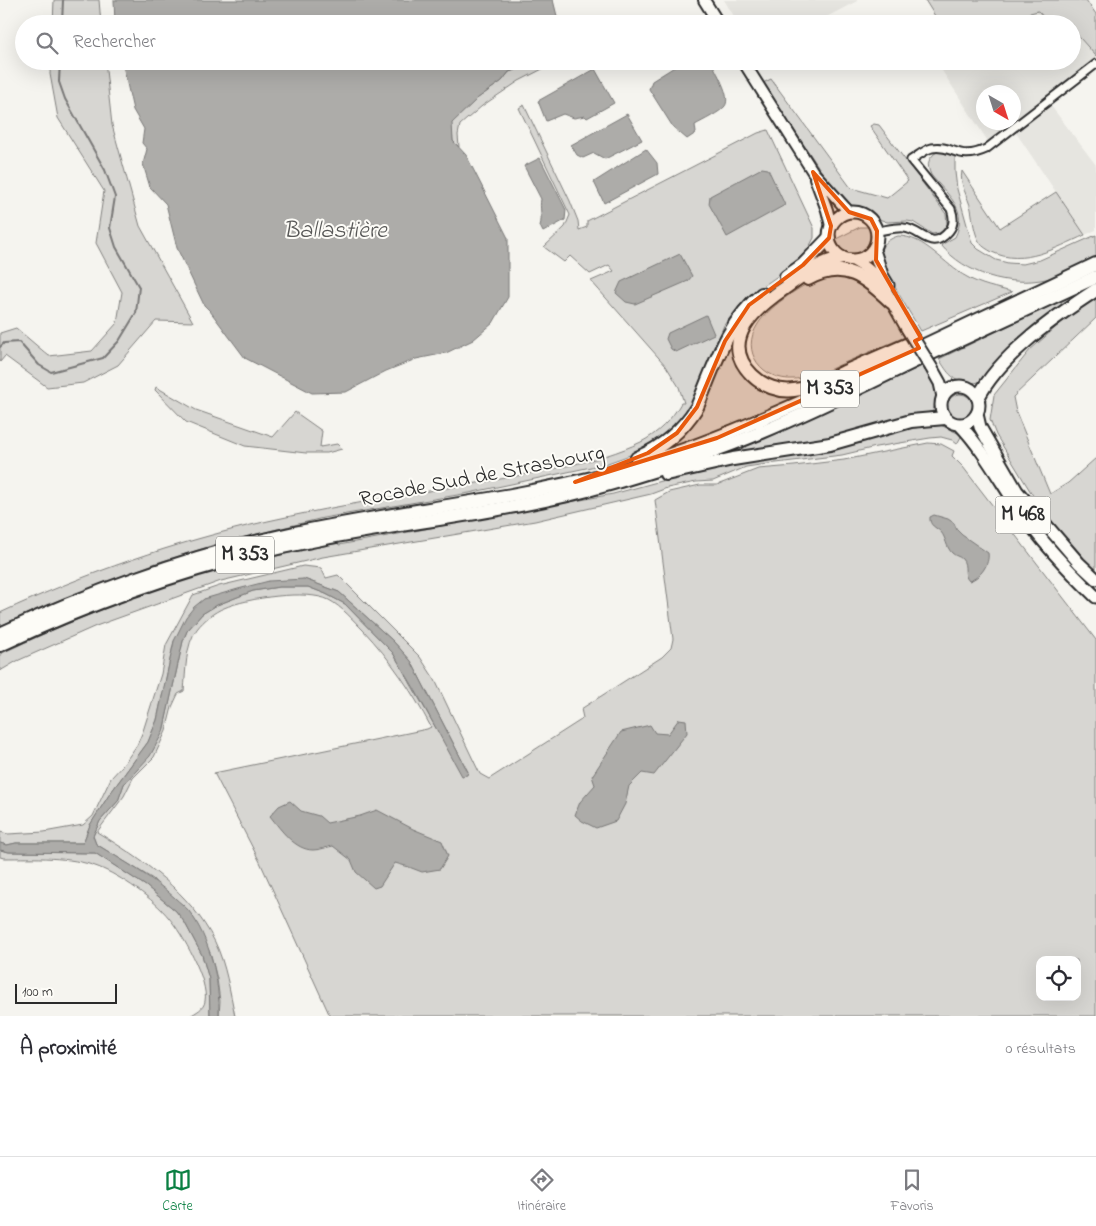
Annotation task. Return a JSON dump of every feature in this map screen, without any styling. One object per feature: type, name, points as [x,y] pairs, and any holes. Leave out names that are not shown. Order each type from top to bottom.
[{"type":"highway","points":[[575,482],[648,453],[677,433],[697,407],[735,322],[749,305],[803,265],[830,232]]},
{"type":"highway","points":[[842,258],[826,262],[813,269],[762,304],[749,318],[740,341],[741,356],[748,370],[758,381],[776,389],[801,389],[827,380],[1029,290],[1075,274]]},
{"type":"highway","name":"Rocade Sud de Strasbourg","points":[[0,634],[74,601],[126,581],[226,549],[282,536],[510,496],[575,482],[668,455],[774,415],[1096,264]]},
{"type":"highway","points":[[891,302],[871,282],[860,276],[845,272],[833,272],[812,277],[791,290],[760,314],[748,333],[746,342],[748,358],[752,367],[766,378],[783,384],[796,384],[823,376],[868,357],[906,344]]},
{"type":"highway","name":"Rocade Sud de Strasbourg","points":[[0,645],[126,592],[230,559],[322,538],[502,508],[612,484],[699,456],[764,431],[1096,277]]},
{"type":"highway","points":[[978,398],[988,381],[1022,346],[1064,311],[1096,290]]},
{"type":"highway","points":[[612,484],[673,473],[733,459],[830,444],[911,421],[945,418]]},
{"type":"main road","points":[[704,0],[713,15]]},
{"type":"main road","points":[[749,70],[813,172],[849,212]]},
{"type":"main road","points":[[813,172],[827,210],[833,250],[842,258],[855,261],[873,275],[934,365],[957,386],[970,389],[978,398],[979,406],[973,420],[960,425],[949,422],[945,418],[941,408],[940,383],[934,365]]},
{"type":"main road","points":[[830,232],[838,218],[849,212],[858,212],[874,222],[877,231],[877,241],[874,250],[865,258],[855,261]]},
{"type":"main road","points":[[874,250],[882,275],[911,329]]},
{"type":"main road","points":[[942,397],[946,392],[957,386]]},
{"type":"main road","name":"M 468","points":[[977,414],[980,427],[1017,491],[1079,563],[1096,579]]},
{"type":"main road","name":"M 468","points":[[960,425],[1023,516],[1071,573],[1096,597]]},
{"type":"street","points":[[877,231],[906,228],[925,239],[933,240],[940,238],[951,229],[954,215],[912,160],[922,152],[932,148],[969,155],[986,149],[1096,64]]},
{"type":"highlighted area","points":[[813,172],[849,212],[871,219],[877,231],[876,260],[921,338],[915,341],[919,348],[717,438],[575,482],[648,453],[677,433],[697,407],[725,341],[749,305],[803,265],[829,238],[831,226]]},
{"type":"shaded area","points":[[54,0],[99,0],[100,15],[53,15]]},
{"type":"shaded area","points":[[724,0],[859,0],[830,15],[733,15]]},
{"type":"shaded area","points":[[925,0],[1086,0],[1096,14],[1096,56],[1081,39],[1081,15],[1042,15],[1038,11],[1022,15],[934,15]]},
{"type":"shaded area","points":[[1038,11],[1042,15],[1022,15]]},
{"type":"shaded area","points":[[1081,39],[1096,56],[1096,59],[1045,98],[1096,165],[1096,230],[1085,235],[1014,130],[1021,130],[1021,85],[976,85],[976,123],[942,70],[1081,70]]},
{"type":"shaded area","points":[[50,70],[106,70],[112,125],[140,226],[193,322],[156,321],[118,365],[83,383],[47,387],[5,356],[0,362],[0,333],[16,328],[49,356],[92,351],[117,323],[122,292],[96,243],[104,191],[58,118]]},
{"type":"shaded area","points":[[515,70],[540,70],[519,81],[482,106],[460,125],[458,135],[459,147],[453,141],[451,123],[478,98],[502,81],[509,72]]},
{"type":"shaded area","points":[[771,79],[851,188],[887,198],[908,181],[870,126],[874,124],[879,125],[946,214],[947,224],[943,230],[932,234],[913,222],[887,222],[879,219],[867,210],[848,205],[835,192],[763,83]]},
{"type":"shaded area","points":[[524,105],[570,201],[578,221],[579,230],[587,227],[587,221],[758,133],[768,130],[814,228],[814,238],[807,251],[779,275],[746,298],[724,325],[693,404],[678,426],[647,449],[605,464],[469,493],[323,518],[224,542],[156,563],[46,605],[0,626],[0,613],[32,598],[98,572],[165,549],[233,529],[296,515],[550,470],[588,461],[641,442],[664,426],[681,403],[684,403],[679,387],[666,366],[591,281],[614,271],[609,265],[590,274],[570,256],[564,262],[544,247],[565,227],[570,215],[519,108]]},
{"type":"shaded area","points":[[981,130],[1008,130],[989,143]]},
{"type":"shaded area","points":[[938,151],[955,157],[957,189],[972,243],[978,249],[996,260],[1023,264],[1040,260],[1096,235],[1096,257],[1059,275],[1032,281],[1017,281],[989,276],[962,264],[941,245],[955,237],[960,218],[955,203],[929,171],[928,164],[932,156]]},
{"type":"shaded area","points":[[962,171],[1000,228],[1056,192],[1085,235],[1051,250],[1027,257],[1016,258],[992,252],[981,244],[976,235],[971,209],[963,186]]},
{"type":"shaded area","points":[[860,227],[868,227],[870,237],[868,245],[863,251],[850,255],[839,247],[836,239]]},
{"type":"shaded area","points":[[898,236],[908,237],[926,246],[972,280],[1012,292],[921,331],[897,290],[882,257],[881,250],[884,245],[890,239]]},
{"type":"shaded area","points":[[841,276],[857,278],[880,295],[907,336],[814,376],[794,379],[783,378],[764,370],[757,363],[751,345],[753,334],[758,324],[792,293],[815,280]]},
{"type":"shaded area","points":[[1096,284],[982,381],[973,383],[954,378],[939,359]]},
{"type":"shaded area","points":[[1096,296],[1096,318],[1013,397],[1016,412],[1050,494],[1068,483],[1096,458],[1096,570],[1069,544],[1043,512],[996,435],[990,420],[994,395],[1030,350],[1078,308]]},
{"type":"shaded area","points":[[736,332],[746,373],[807,393],[671,448],[671,444],[682,435],[701,408]]},
{"type":"shaded area","points":[[924,365],[938,390],[933,411],[847,436],[721,456],[720,453],[819,414]]},
{"type":"shaded area","points":[[156,387],[196,410],[273,437],[295,412],[322,431],[320,447],[337,444],[342,449],[327,453],[306,453],[245,446],[186,422],[155,390]]},
{"type":"shaded area","points":[[960,394],[969,398],[973,407],[969,416],[960,420],[951,416],[947,407],[951,398]]},
{"type":"shaded area","points":[[936,423],[962,435],[957,444],[952,440],[941,437],[930,438],[842,455],[746,467],[713,481],[696,482],[667,488],[651,494],[535,521],[323,557],[221,581],[96,626],[17,661],[0,671],[0,654],[124,601],[201,575],[338,543],[339,545],[613,494],[694,472],[907,426]]},
{"type":"shaded area","points":[[928,443],[941,444],[954,451],[952,456],[963,467],[1096,640],[1096,1016],[330,1016],[260,862],[214,773],[431,727],[409,688],[392,664],[347,614],[329,600],[307,595],[292,595],[262,598],[234,604],[213,614],[197,629],[188,650],[184,691],[178,694],[172,707],[166,731],[154,757],[133,778],[124,796],[97,832],[131,854],[164,879],[179,893],[205,924],[222,960],[235,1016],[219,1016],[220,1001],[217,979],[211,955],[201,934],[153,879],[96,844],[93,836],[100,821],[118,801],[124,784],[163,732],[183,641],[187,631],[202,614],[217,605],[253,591],[279,587],[308,587],[345,604],[393,653],[436,728],[468,772],[411,661],[393,641],[339,592],[304,579],[204,599],[174,641],[157,720],[148,742],[109,795],[90,825],[83,843],[16,843],[7,845],[0,843],[0,832],[8,834],[44,832],[83,825],[93,816],[111,778],[137,745],[161,674],[166,645],[193,595],[219,586],[303,566],[321,568],[326,578],[338,575],[420,657],[435,680],[480,774],[489,779],[581,720],[583,718],[581,709],[662,657],[671,648],[673,639],[655,500],[669,492],[700,485],[717,485],[758,469],[844,460]]},
{"type":"shaded area","points":[[0,850],[9,852],[95,853],[146,886],[176,911],[185,923],[202,955],[209,979],[210,1016],[190,1016],[201,1008],[205,1001],[205,992],[199,970],[174,925],[163,911],[146,896],[117,876],[87,863],[52,858],[4,858],[0,857]]},
{"type":"water","points":[[114,0],[553,0],[557,15],[115,15]]},
{"type":"water","name":"Ballastière","points":[[124,70],[515,70],[509,72],[502,81],[478,98],[452,123],[453,141],[466,155],[508,238],[508,297],[493,323],[473,340],[446,353],[416,359],[386,371],[346,392],[312,393],[245,358],[204,305],[177,248],[166,204],[150,187],[143,164],[147,149],[142,143],[144,129],[133,110]]},
{"type":"water","points":[[596,70],[614,103],[587,118],[585,116],[574,118],[563,114],[546,121],[538,101]]},
{"type":"water","points":[[670,70],[716,70],[725,90],[727,102],[720,111],[695,125],[696,133],[687,139],[673,127],[649,89],[652,81]]},
{"type":"water","points":[[627,114],[642,140],[605,159],[594,153],[583,158],[577,155],[571,145]]},
{"type":"water","points":[[646,149],[657,163],[658,174],[604,203],[594,182]]},
{"type":"water","points":[[540,158],[566,210],[565,220],[543,232],[540,226],[541,199],[524,166]]},
{"type":"water","points":[[762,168],[768,169],[785,205],[727,237],[709,204],[710,196]]},
{"type":"water","points":[[680,254],[692,276],[688,281],[635,304],[626,302],[616,293],[621,282]]},
{"type":"water","points":[[706,315],[714,334],[676,352],[671,349],[666,339],[668,333]]},
{"type":"water","points":[[934,515],[954,523],[962,535],[988,553],[986,566],[977,577],[969,581],[966,576],[964,562],[952,553],[941,532],[933,526],[930,517]]},
{"type":"water","points":[[304,579],[339,592],[393,641],[411,661],[468,772],[467,775],[462,776],[393,653],[345,604],[308,587],[279,587],[253,591],[217,605],[202,614],[187,631],[183,641],[163,732],[150,756],[124,784],[118,801],[100,821],[93,836],[96,844],[137,869],[166,890],[187,909],[196,922],[208,947],[218,989],[219,1016],[210,1016],[209,979],[202,955],[185,923],[176,911],[146,886],[95,853],[9,852],[0,850],[0,843],[7,845],[16,843],[83,843],[90,825],[109,795],[148,742],[157,720],[174,641],[186,617],[194,607],[204,599],[269,581]]},
{"type":"water","points":[[679,719],[686,720],[687,733],[654,775],[642,773],[629,786],[625,804],[616,821],[596,828],[575,815],[580,802],[595,785],[592,776],[621,732],[650,725],[655,733],[668,734]]},
{"type":"water","points":[[290,801],[301,811],[319,816],[327,823],[360,816],[377,810],[413,829],[442,841],[448,856],[440,869],[422,872],[395,863],[380,886],[374,888],[356,872],[351,860],[333,846],[316,850],[306,849],[294,843],[284,833],[270,816],[279,806]]},
{"type":"waterway","points":[[62,15],[63,0]]},
{"type":"waterway","points":[[0,347],[4,343],[19,342],[39,365],[51,372],[103,358],[119,341],[136,313],[139,287],[116,247],[110,228],[115,197],[105,170],[65,99],[59,82],[60,70]]}]
